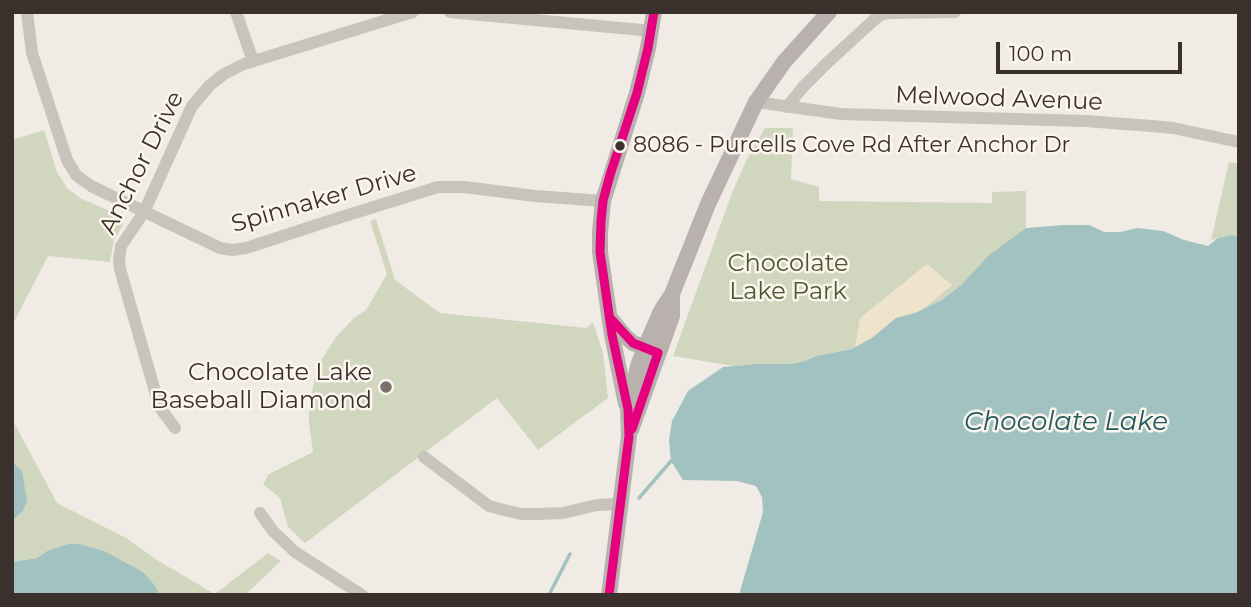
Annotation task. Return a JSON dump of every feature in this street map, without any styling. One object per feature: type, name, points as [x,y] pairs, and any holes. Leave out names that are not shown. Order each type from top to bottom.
[{"type":"main road","points":[[608,595],[629,436],[628,409],[612,335],[600,252],[600,232],[603,201],[636,93],[652,31],[654,12]]},
{"type":"main road","points":[[628,409],[638,366],[652,350],[672,316],[672,294],[708,204],[756,102],[784,62],[829,12]]},
{"type":"main road","points":[[611,319],[626,337],[652,350]]},
{"type":"main road","points":[[629,436],[646,386],[652,350]]},
{"type":"street","name":"Spinnaker Drive","points":[[27,12],[32,53],[72,169],[86,184],[214,246],[232,250],[246,248],[438,187],[464,187],[603,201]]},
{"type":"street","points":[[236,12],[253,61]]},
{"type":"street","name":"Anchor Drive","points":[[175,428],[166,417],[156,395],[119,260],[121,246],[144,212],[195,101],[210,85],[233,68],[413,12]]},
{"type":"street","points":[[450,12],[652,31]]},
{"type":"street","points":[[787,107],[827,63],[881,15],[955,12]]},
{"type":"street","name":"Melwood Avenue","points":[[756,102],[854,114],[1085,121],[1152,126],[1239,142]]},
{"type":"street","points":[[424,457],[489,506],[504,510],[521,514],[563,513],[597,505],[619,504]]},
{"type":"street","points":[[260,513],[273,531],[295,552],[362,595]]},
{"type":"green space","name":"Chocolate Lake Park","points":[[765,128],[793,128],[791,179],[819,187],[819,201],[992,203],[992,192],[1026,191],[1026,228],[989,255],[961,285],[942,300],[852,349],[791,364],[733,366],[673,356],[732,193]]},
{"type":"green space","points":[[44,130],[57,172],[67,188],[80,198],[121,216],[123,225],[114,240],[110,262],[48,256],[12,326],[12,140]]},
{"type":"green space","points":[[1229,162],[1239,164],[1239,237],[1233,235],[1211,240]]},
{"type":"green space","points":[[376,219],[395,280],[440,313],[587,328],[593,322],[603,353],[608,398],[538,450],[497,398],[305,543],[288,527],[280,498],[263,484],[269,474],[313,452],[309,407],[316,372],[336,337],[366,310],[387,274],[370,221]]},
{"type":"green space","points":[[12,419],[57,503],[126,538],[160,562],[215,594],[268,553],[281,561],[245,595],[160,595],[143,572],[125,563],[68,544],[47,551],[37,558],[12,562],[12,521],[22,512],[22,471],[12,461]]},
{"type":"sand","points":[[927,264],[952,285],[921,311],[896,318],[872,338],[855,347],[860,318]]},
{"type":"water","name":"Chocolate Lake","points":[[1089,225],[1104,232],[1137,228],[1163,231],[1208,246],[1218,238],[1233,235],[1239,237],[1239,595],[739,595],[763,512],[762,497],[756,486],[737,481],[683,480],[671,461],[669,440],[672,421],[688,391],[723,367],[791,364],[852,349],[872,338],[896,318],[915,313],[942,300],[961,285],[989,255],[1026,228]]},
{"type":"water","points":[[12,461],[22,471],[27,502],[22,512],[12,521]]},
{"type":"water","points":[[68,544],[104,551],[143,572],[160,595],[12,595],[12,562],[37,558],[47,551]]},
{"type":"waterway","points":[[639,498],[671,461]]},
{"type":"waterway","points":[[549,595],[570,554]]},
{"type":"transit line","points":[[609,595],[629,436],[628,409],[612,335],[600,252],[601,221],[610,175],[637,93],[654,12]]},
{"type":"transit line","points":[[611,319],[633,343],[658,353],[632,429]]},
{"type":"place","name":"8086 - Purcells Cove Rd After Anchor Dr","points":[[620,146]]},
{"type":"place","name":"Chocolate Lake Baseball Diamond","points":[[386,387]]}]
